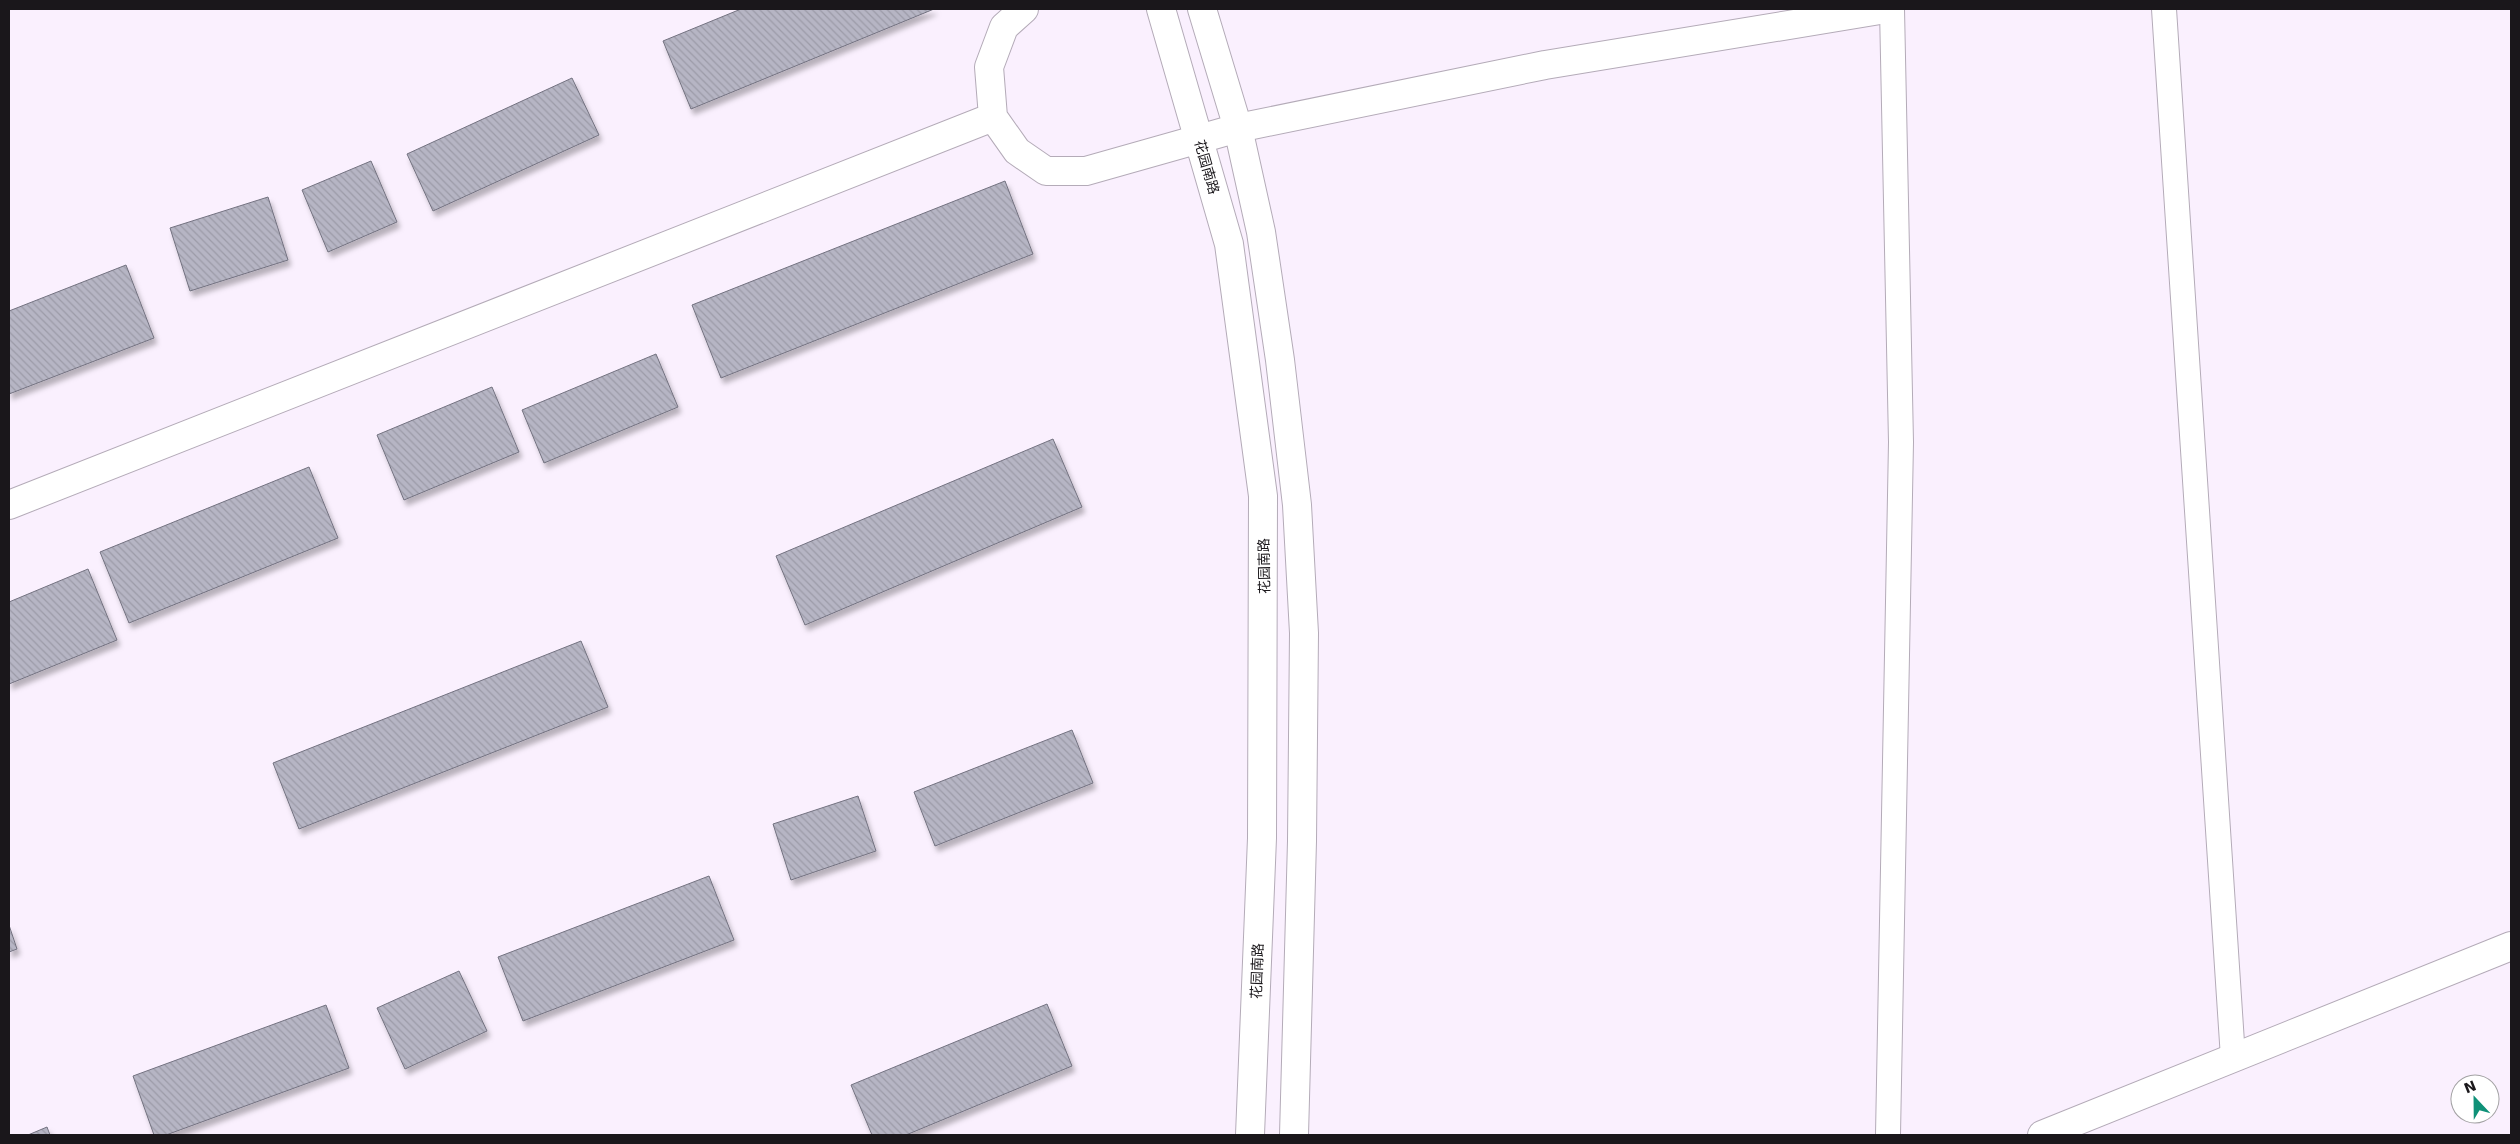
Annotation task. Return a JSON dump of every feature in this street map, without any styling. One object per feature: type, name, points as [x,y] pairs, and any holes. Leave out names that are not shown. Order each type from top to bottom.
[{"type":"street","points":[[1024,9],[1004,27],[989,68],[993,117],[1017,151],[1046,171],[1086,171],[1238,128],[1544,65],[1886,9]]},
{"type":"street","name":"花园南路","points":[[1161,9],[1229,244],[1263,496],[1262,838],[1250,1135]]},
{"type":"street","points":[[1202,9],[1238,128],[1261,232],[1280,360],[1297,505],[1304,633],[1302,841],[1294,1135]]},
{"type":"street","points":[[9,505],[993,117]]},
{"type":"street","points":[[2042,1135],[2511,946]]},
{"type":"lane","points":[[1888,1135],[1901,442],[1892,9]]},
{"type":"lane","points":[[2164,9],[2233,1058]]},
{"type":"building","points":[[741,9],[934,9],[691,109],[663,41]]},
{"type":"building","points":[[572,78],[599,135],[433,211],[407,154]]},
{"type":"building","points":[[371,161],[397,222],[328,252],[302,190]]},
{"type":"building","points":[[1005,181],[1033,254],[721,378],[692,305]]},
{"type":"building","points":[[268,197],[288,260],[190,291],[170,228]]},
{"type":"building","points":[[126,265],[154,338],[9,394],[9,311]]},
{"type":"building","points":[[656,354],[678,407],[544,463],[522,410]]},
{"type":"building","points":[[492,387],[519,452],[404,500],[377,435]]},
{"type":"building","points":[[1053,439],[1082,507],[805,625],[776,556]]},
{"type":"building","points":[[309,467],[338,538],[129,623],[100,552]]},
{"type":"building","points":[[88,569],[117,640],[9,684],[9,602]]},
{"type":"building","points":[[581,641],[608,707],[299,829],[273,763]]},
{"type":"building","points":[[1072,730],[1093,783],[935,846],[914,792]]},
{"type":"building","points":[[858,796],[876,851],[791,880],[773,824]]},
{"type":"building","points":[[709,876],[734,940],[523,1021],[498,957]]},
{"type":"building","points":[[9,925],[17,949],[9,952]]},
{"type":"building","points":[[459,971],[487,1031],[405,1069],[377,1008]]},
{"type":"building","points":[[1047,1004],[1072,1066],[906,1135],[872,1135],[851,1085]]},
{"type":"building","points":[[326,1005],[349,1068],[166,1135],[154,1135],[133,1076]]},
{"type":"building","points":[[47,1127],[50,1135],[28,1135]]}]
